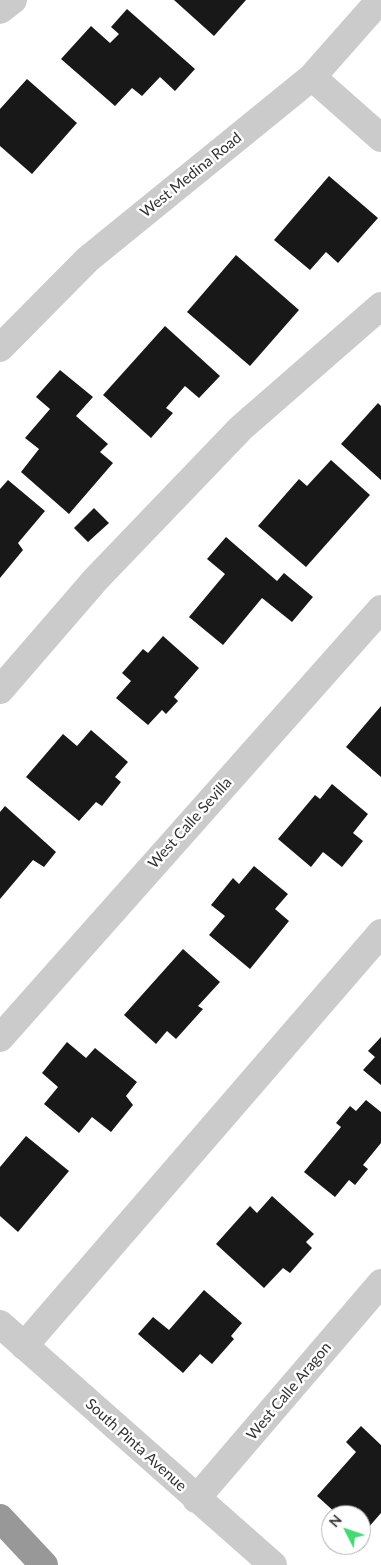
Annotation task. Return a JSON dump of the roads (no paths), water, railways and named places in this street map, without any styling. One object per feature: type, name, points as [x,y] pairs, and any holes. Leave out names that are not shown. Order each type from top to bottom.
[{"type":"highway","points":[[0,1518],[44,1565]]},
{"type":"highway","points":[[0,1526],[44,1565]]},
{"type":"street","points":[[0,10],[13,0]]},
{"type":"street","name":"West Medina Road","points":[[0,348],[88,259],[312,77],[380,0]]},
{"type":"street","points":[[312,77],[381,138]]},
{"type":"street","points":[[0,690],[96,579],[241,428],[381,306]]},
{"type":"street","name":"West Calle Sevilla","points":[[0,1038],[381,609]]},
{"type":"street","points":[[24,1346],[381,933]]},
{"type":"street","name":"West Calle Aragon","points":[[196,1499],[381,1283]]},
{"type":"street","name":"South Pinta Avenue","points":[[0,1324],[272,1565]]}]
